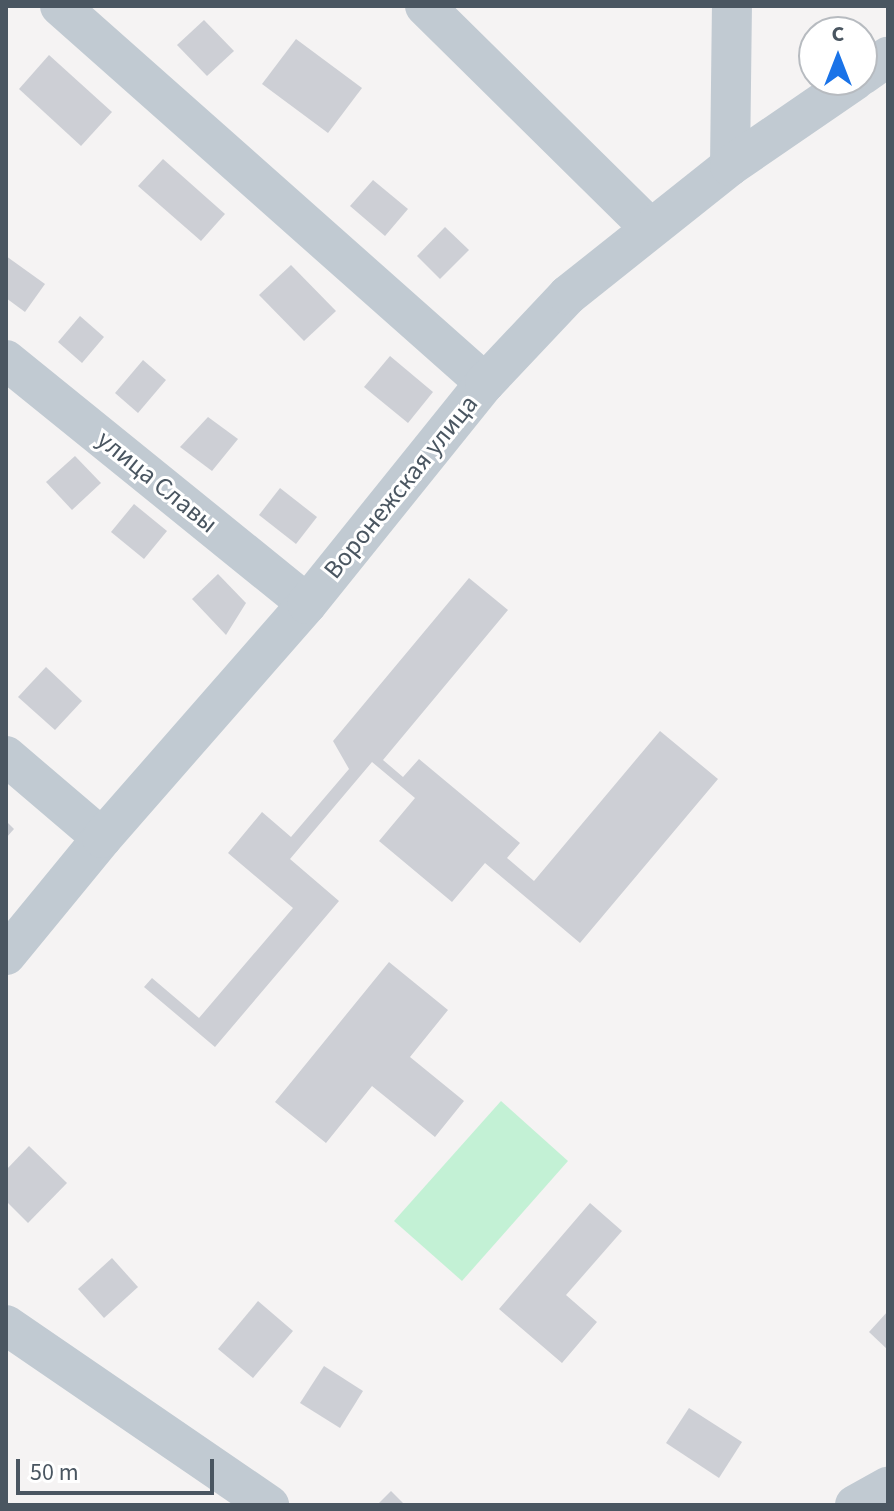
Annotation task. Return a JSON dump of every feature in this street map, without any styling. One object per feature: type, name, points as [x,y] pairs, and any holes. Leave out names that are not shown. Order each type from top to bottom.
[{"type":"street","points":[[60,6],[485,383]]},
{"type":"street","points":[[425,6],[649,227]]},
{"type":"street","points":[[730,166],[732,6]]},
{"type":"street","name":"Воронежская улица","points":[[6,955],[102,838],[307,604],[485,383],[568,295],[649,227],[832,96]]},
{"type":"street","name":"улица Славы","points":[[6,360],[307,604]]},
{"type":"street","points":[[6,756],[102,838]]},
{"type":"street","points":[[6,1325],[269,1505]]},
{"type":"street","points":[[855,1505],[888,1487]]},
{"type":"green space","points":[[501,1101],[568,1161],[462,1281],[394,1221]]},
{"type":"building","points":[[204,20],[234,51],[207,76],[177,45]]},
{"type":"building","points":[[296,39],[362,88],[328,133],[262,84]]},
{"type":"building","points":[[49,55],[112,112],[81,146],[19,89]]},
{"type":"building","points":[[163,159],[225,214],[201,241],[138,186]]},
{"type":"building","points":[[373,180],[408,209],[385,236],[350,206]]},
{"type":"building","points":[[445,227],[469,250],[440,279],[417,256]]},
{"type":"building","points":[[6,256],[45,284],[25,312],[6,298]]},
{"type":"building","points":[[291,265],[336,311],[304,341],[259,295]]},
{"type":"building","points":[[80,316],[104,337],[82,363],[58,342]]},
{"type":"building","points":[[390,356],[433,392],[408,423],[364,387]]},
{"type":"building","points":[[143,360],[166,380],[138,413],[115,393]]},
{"type":"building","points":[[208,417],[238,439],[212,471],[180,447]]},
{"type":"building","points":[[75,456],[101,483],[72,510],[46,482]]},
{"type":"building","points":[[280,488],[317,517],[296,544],[259,515]]},
{"type":"building","points":[[134,504],[167,531],[144,559],[111,532]]},
{"type":"building","points":[[218,574],[246,603],[226,635],[192,599]]},
{"type":"building","points":[[469,578],[508,610],[383,760],[403,777],[419,759],[520,843],[507,858],[534,881],[660,731],[718,779],[580,943],[485,863],[452,902],[379,841],[415,798],[372,762],[290,859],[339,901],[215,1047],[144,987],[152,978],[199,1018],[293,908],[228,853],[262,812],[291,837],[349,769],[333,741]]},
{"type":"building","points":[[46,667],[82,701],[55,730],[18,697]]},
{"type":"building","points":[[6,821],[14,829],[6,838]]},
{"type":"building","points":[[389,962],[448,1010],[410,1057],[464,1101],[435,1137],[372,1086],[326,1143],[275,1102]]},
{"type":"building","points":[[29,1146],[67,1183],[28,1223],[6,1201],[6,1170]]},
{"type":"building","points":[[590,1203],[622,1231],[566,1295],[597,1322],[562,1363],[499,1309]]},
{"type":"building","points":[[112,1258],[138,1287],[104,1318],[78,1289]]},
{"type":"building","points":[[258,1301],[293,1331],[253,1378],[218,1349]]},
{"type":"building","points":[[888,1311],[888,1350],[869,1332]]},
{"type":"building","points":[[324,1366],[363,1391],[340,1428],[300,1403]]},
{"type":"building","points":[[689,1408],[742,1442],[719,1478],[666,1443]]},
{"type":"building","points":[[391,1491],[405,1505],[377,1505]]}]
